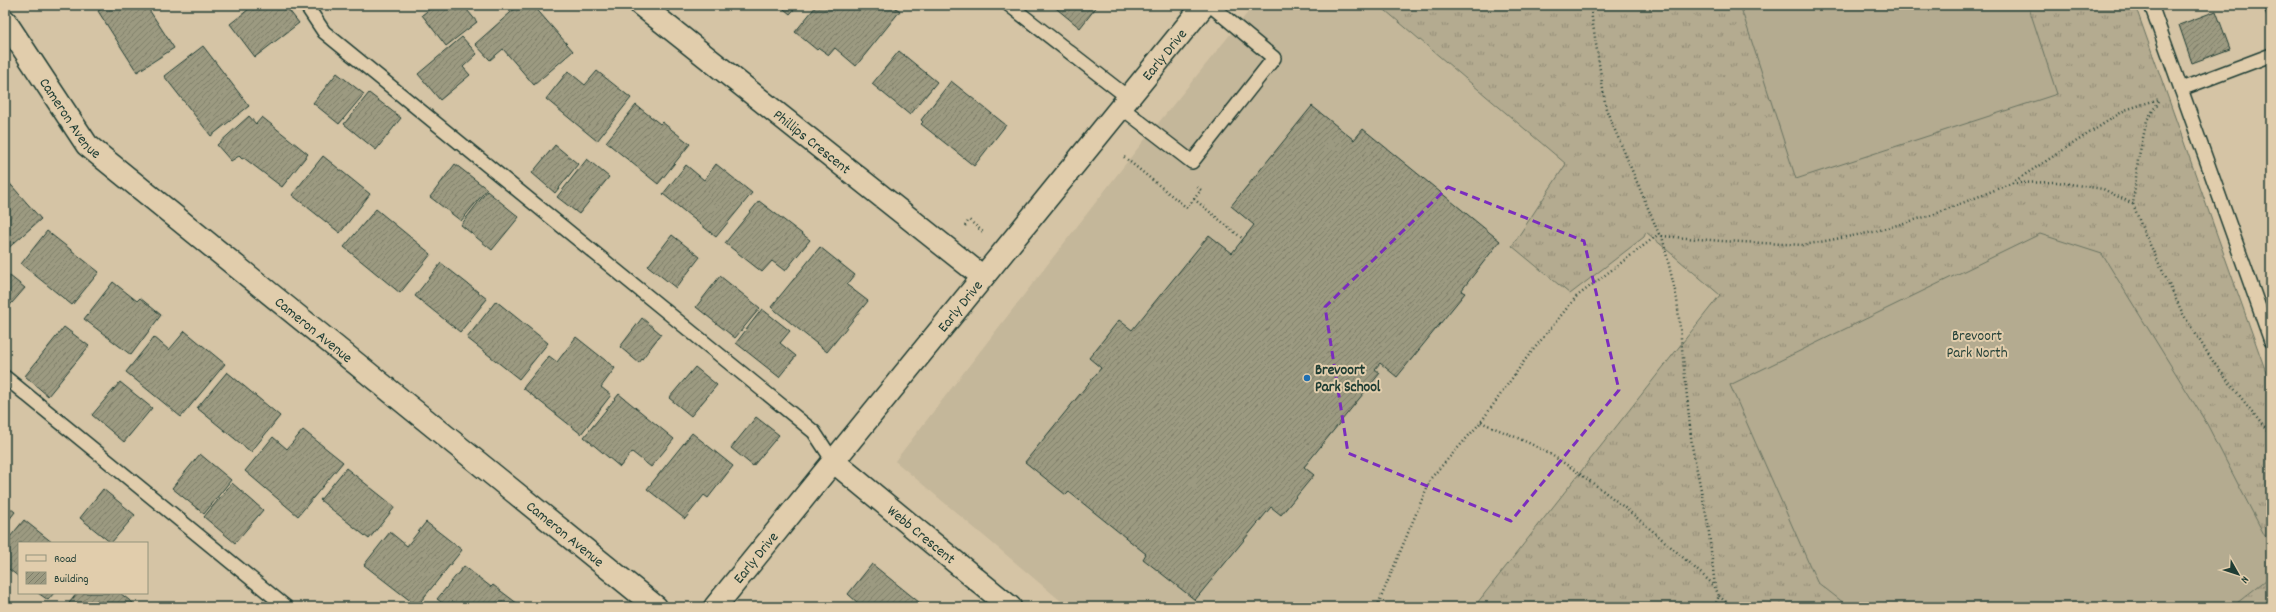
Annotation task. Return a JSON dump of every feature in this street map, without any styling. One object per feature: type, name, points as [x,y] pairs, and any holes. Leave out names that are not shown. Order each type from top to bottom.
[{"type":"street","name":"Phillips Crescent","points":[[641,5],[983,277]]},
{"type":"street","name":"Early Drive","points":[[715,607],[1126,103],[1204,5]]},
{"type":"street","name":"Cameron Avenue","points":[[5,21],[87,145],[656,607]]},
{"type":"street","name":"Webb Crescent","points":[[833,461],[1010,607]]},
{"type":"lane","points":[[306,5],[324,32],[814,432],[833,461]]},
{"type":"lane","points":[[1009,5],[1126,103],[1192,162],[1274,58],[1210,5]]},
{"type":"lane","points":[[2151,5],[2271,341]]},
{"type":"lane","points":[[2181,89],[2271,54]]},
{"type":"lane","points":[[5,377],[286,607]]},
{"type":"path","points":[[1590,5],[1606,109],[1660,235],[1678,300],[1692,446],[1708,524],[1715,587],[1719,596],[1732,607]]},
{"type":"path","points":[[1377,607],[1431,478],[1481,422],[1525,360],[1576,297],[1660,235],[1722,241],[1804,245],[1873,232],[1935,214],[2012,183],[2125,110],[2160,99],[2147,120],[2138,160],[2133,204],[2143,230],[2183,314],[2214,363],[2245,400],[2271,436]]},
{"type":"path","points":[[1124,157],[1187,208],[1201,190],[1190,181]]},
{"type":"path","points":[[2012,183],[2057,182],[2103,189],[2133,204]]},
{"type":"path","points":[[1194,199],[1243,238]]},
{"type":"path","points":[[1481,422],[1547,452],[1595,484],[1636,516],[1715,587]]},
{"type":"path","points":[[1714,607],[1719,596]]},
{"type":"highlighted area","points":[[1448,187],[1584,241],[1619,390],[1511,521],[1348,453],[1325,307]]},
{"type":"shaded area","name":"Brevoort Park School","points":[[1254,5],[1379,5],[1720,295],[1474,607],[1068,607],[895,461],[1134,153]]},
{"type":"green space","name":"Brevoort Park North","points":[[1379,5],[2135,5],[2271,386],[2271,607],[1474,607],[1720,295],[1646,232],[1644,237],[1570,294],[1512,246],[1566,164]]},
{"type":"green space","points":[[1740,5],[2028,5],[2057,94],[1796,179]]},
{"type":"green space","points":[[2040,234],[2102,254],[2207,424],[2271,548],[2271,576],[2232,607],[1849,607],[1817,582],[1730,385]]},
{"type":"building","points":[[107,5],[146,5],[174,48],[137,72],[98,11]]},
{"type":"building","points":[[254,5],[285,5],[299,23],[255,57],[230,24]]},
{"type":"building","points":[[435,5],[463,5],[477,22],[446,46],[422,15]]},
{"type":"building","points":[[519,5],[533,5],[573,51],[534,85],[503,49],[490,60],[475,44]]},
{"type":"building","points":[[779,5],[798,5],[790,14]]},
{"type":"building","points":[[817,5],[892,5],[900,11],[856,66],[835,48],[829,55],[819,48],[817,50],[795,32]]},
{"type":"building","points":[[1052,5],[1098,5],[1080,28]]},
{"type":"building","points":[[2263,5],[2271,5],[2271,27]]},
{"type":"building","points":[[2216,11],[2230,49],[2192,63],[2179,25]]},
{"type":"building","points":[[462,37],[477,54],[463,67],[470,75],[440,100],[418,74]]},
{"type":"building","points":[[203,46],[249,106],[211,136],[164,76]]},
{"type":"building","points":[[899,51],[937,82],[910,115],[872,84]]},
{"type":"building","points":[[568,71],[585,85],[597,71],[631,98],[597,141],[546,99]]},
{"type":"building","points":[[337,73],[364,94],[339,124],[313,103]]},
{"type":"building","points":[[951,81],[1006,125],[974,166],[921,124],[923,122],[921,120]]},
{"type":"building","points":[[369,93],[401,118],[376,150],[344,124]]},
{"type":"building","points":[[636,105],[660,124],[662,122],[690,144],[658,184],[606,142]]},
{"type":"building","points":[[1312,106],[1354,140],[1363,129],[1500,241],[1461,291],[1465,293],[1397,377],[1380,363],[1375,369],[1380,373],[1304,467],[1314,475],[1281,515],[1271,507],[1195,600],[1143,559],[1146,554],[1069,492],[1066,495],[1025,462],[1101,368],[1089,358],[1119,320],[1132,330],[1209,235],[1232,253],[1254,225],[1231,206]]},
{"type":"building","points":[[249,116],[256,124],[262,117],[308,154],[282,187],[244,158],[242,159],[239,156],[231,161],[217,145]]},
{"type":"building","points":[[555,145],[578,164],[555,193],[532,173]]},
{"type":"building","points":[[323,156],[370,194],[340,233],[292,195]]},
{"type":"building","points":[[587,159],[609,177],[579,214],[557,197]]},
{"type":"building","points":[[455,164],[487,189],[461,221],[430,197]]},
{"type":"building","points":[[716,164],[752,193],[716,237],[663,194],[686,165],[704,180]]},
{"type":"building","points":[[5,178],[41,219],[5,251]]},
{"type":"building","points":[[487,191],[519,217],[492,250],[461,225]]},
{"type":"building","points":[[759,201],[810,240],[785,271],[772,261],[762,272],[725,243]]},
{"type":"building","points":[[376,209],[431,254],[400,293],[344,247]]},
{"type":"building","points":[[47,231],[99,272],[72,305],[21,264]]},
{"type":"building","points":[[672,235],[700,257],[676,288],[648,266]]},
{"type":"building","points":[[820,247],[855,275],[847,285],[868,301],[827,352],[771,307]]},
{"type":"building","points":[[441,263],[487,299],[460,332],[415,296]]},
{"type":"building","points":[[5,272],[25,288],[5,311]]},
{"type":"building","points":[[720,276],[760,308],[735,338],[696,307]]},
{"type":"building","points":[[113,282],[137,301],[140,298],[161,315],[131,355],[84,319]]},
{"type":"building","points":[[496,301],[548,343],[519,379],[467,338]]},
{"type":"building","points":[[762,309],[790,331],[780,343],[796,356],[779,377],[736,343]]},
{"type":"building","points":[[642,318],[661,334],[639,363],[620,347]]},
{"type":"building","points":[[64,327],[89,346],[48,396],[25,376]]},
{"type":"building","points":[[185,331],[225,364],[181,417],[126,372],[154,337],[169,350]]},
{"type":"building","points":[[576,337],[615,368],[601,387],[611,395],[581,434],[523,388],[549,356],[557,362]]},
{"type":"building","points":[[695,367],[717,385],[691,416],[669,398]]},
{"type":"building","points":[[227,372],[280,416],[251,452],[197,408]]},
{"type":"building","points":[[120,382],[152,408],[124,442],[92,415]]},
{"type":"building","points":[[619,394],[674,439],[651,467],[632,452],[620,467],[584,437]]},
{"type":"building","points":[[756,417],[779,435],[753,466],[731,448]]},
{"type":"building","points":[[303,430],[343,462],[298,516],[245,471],[273,437],[287,449]]},
{"type":"building","points":[[692,433],[733,466],[708,498],[704,495],[685,519],[647,489]]},
{"type":"building","points":[[200,454],[231,480],[204,514],[172,488]]},
{"type":"building","points":[[346,468],[395,507],[369,539],[320,500]]},
{"type":"building","points":[[232,483],[263,510],[235,543],[204,517]]},
{"type":"building","points":[[103,489],[135,515],[112,542],[110,542],[80,518]]},
{"type":"building","points":[[5,504],[15,512],[5,525]]},
{"type":"building","points":[[24,520],[52,542],[18,542],[18,576],[5,566],[5,543]]},
{"type":"building","points":[[426,522],[462,550],[417,606],[364,565],[390,532],[407,546]]},
{"type":"building","points":[[872,564],[925,607],[857,607],[859,604],[848,594]]},
{"type":"building","points":[[464,566],[491,587],[493,585],[518,604],[516,607],[448,607],[437,599]]},
{"type":"building","points":[[39,594],[53,594],[48,600]]},
{"type":"building","points":[[76,594],[121,594],[138,607],[66,607]]},
{"type":"place","name":"Brevoort Park School","points":[[1307,378]]}]
